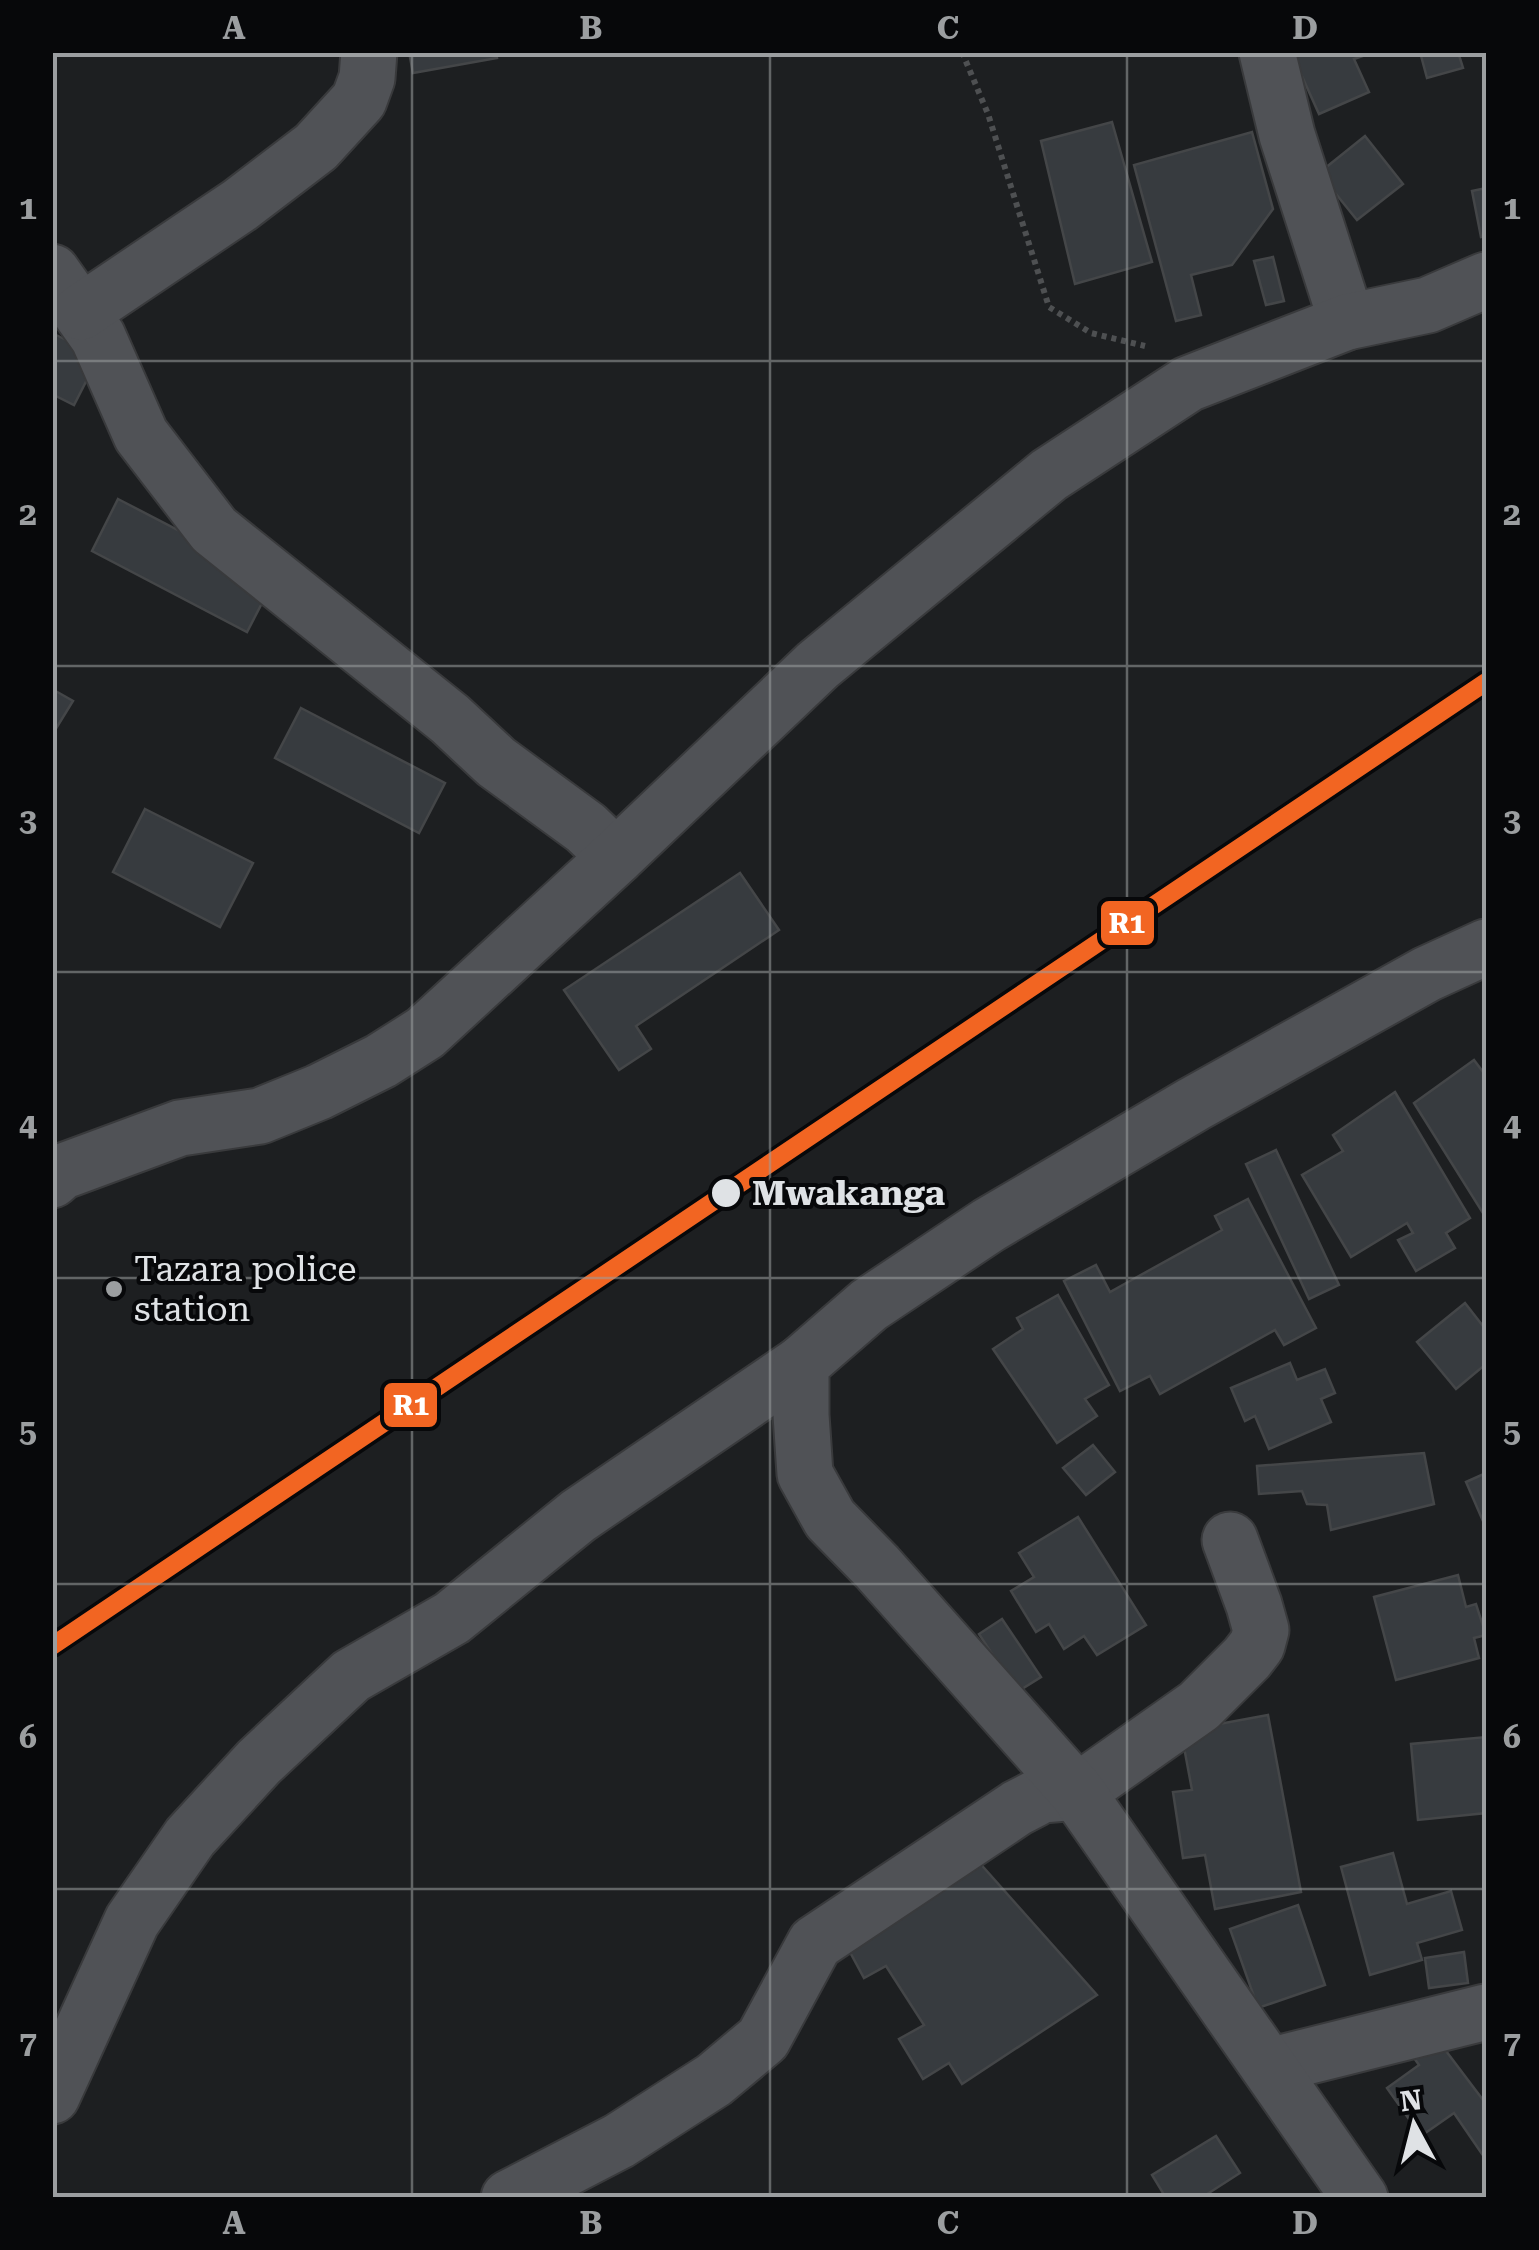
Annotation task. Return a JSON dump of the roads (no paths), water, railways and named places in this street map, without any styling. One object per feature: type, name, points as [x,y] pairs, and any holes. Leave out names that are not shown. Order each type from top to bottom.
[{"type":"street","points":[[370,52],[359,100],[316,147],[240,205],[67,292],[98,337],[141,434],[214,530],[450,719],[496,762],[586,828],[616,857]]},
{"type":"street","points":[[1267,52],[1287,134],[1348,322]]},
{"type":"street","points":[[52,1180],[61,1172],[180,1128],[260,1116],[319,1092],[425,1034],[833,652],[1049,475],[1188,384],[1348,322],[1428,305],[1486,280]]},
{"type":"street","points":[[52,2096],[132,1921],[190,1837],[259,1762],[351,1676],[452,1618],[578,1516],[802,1364],[868,1304],[988,1225],[1327,1029],[1427,974],[1486,947]]},
{"type":"street","points":[[802,1364],[804,1474],[830,1519],[1077,1792],[1360,2198]]},
{"type":"street","points":[[508,2198],[619,2141],[714,2080],[763,2039],[814,1943],[1017,1808],[1042,1795],[1077,1792],[1222,1686],[1257,1645],[1260,1630],[1230,1540]]},
{"type":"street","points":[[1269,2066],[1486,2012]]},
{"type":"place","name":"Mwakanga","points":[[726,1193]]},
{"type":"place","name":"Tazara police station","points":[[114,1289]]}]
